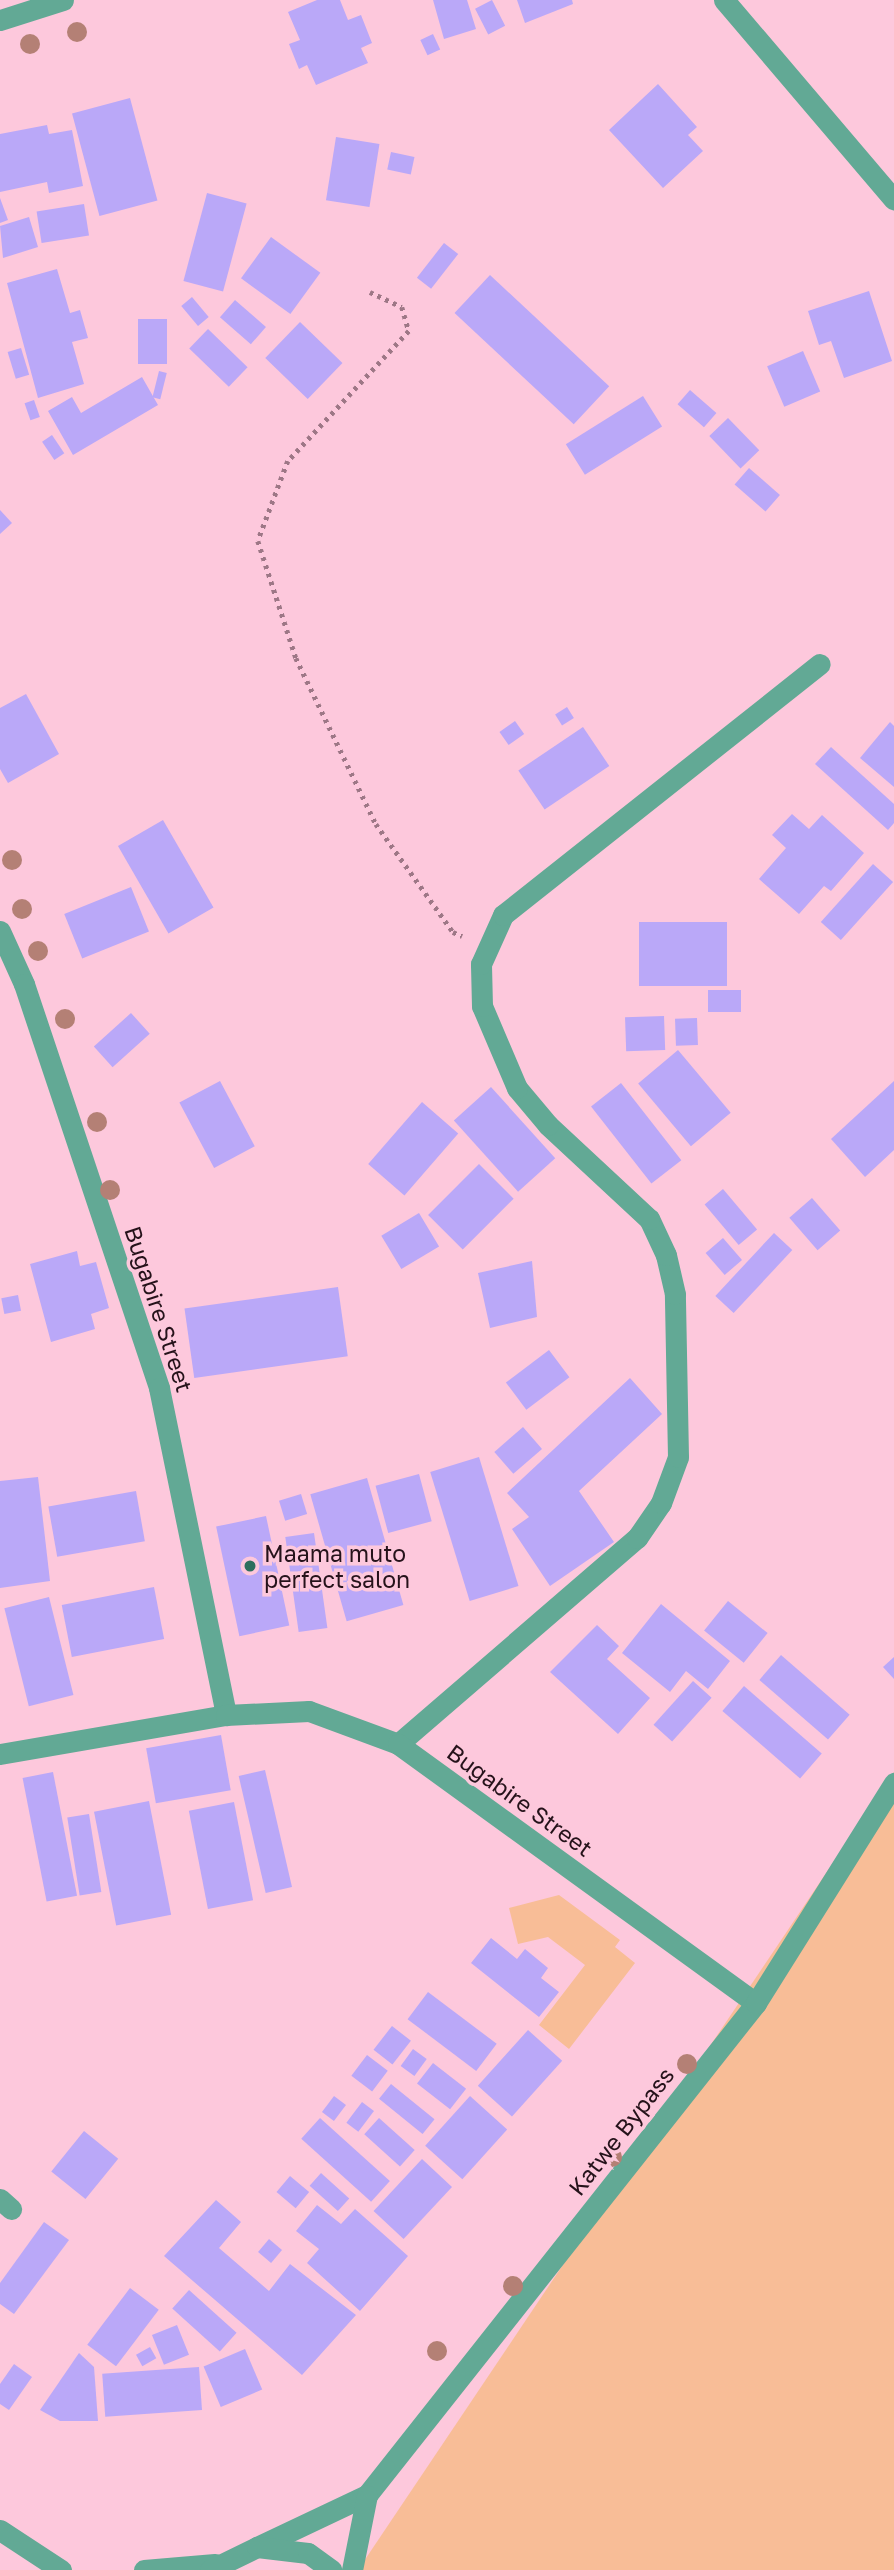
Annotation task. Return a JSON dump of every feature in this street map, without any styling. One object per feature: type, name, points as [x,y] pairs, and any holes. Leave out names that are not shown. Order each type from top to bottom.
[{"type":"street","points":[[0,20],[63,0]]},
{"type":"street","points":[[724,0],[894,200]]},
{"type":"street","points":[[398,1744],[637,1538],[661,1503],[678,1457],[675,1294],[666,1255],[649,1219],[548,1125],[517,1088],[482,1006],[481,964],[503,915],[820,664]]},
{"type":"street","name":"Bugabire Street","points":[[0,931],[24,984],[159,1388],[226,1715]]},
{"type":"street","name":"Bugabire Street","points":[[0,1754],[226,1715],[309,1711],[398,1744],[756,2003]]},
{"type":"street","name":"Katwe Bypass","points":[[144,2570],[213,2567],[367,2495],[756,2003],[894,1783]]},
{"type":"street","name":"Katwe Bypass","points":[[352,2570],[367,2495]]},
{"type":"street","points":[[0,2530],[61,2570]]},
{"type":"street","points":[[257,2547],[308,2553],[331,2570]]},
{"type":"path","points":[[370,292],[402,307],[408,331],[288,461],[258,541],[296,658],[376,824],[453,932],[488,948]]},
{"type":"shaded area","points":[[894,1772],[894,2570],[358,2570]]},
{"type":"shaded area","points":[[559,1895],[620,1940],[615,1947],[635,1963],[569,2049],[539,2025],[585,1965],[548,1937],[518,1944],[509,1908]]},
{"type":"building","points":[[317,0],[340,0],[348,20],[361,15],[372,43],[361,48],[368,63],[316,85],[307,65],[299,69],[289,44],[300,40],[288,12]]},
{"type":"building","points":[[433,0],[467,0],[476,29],[444,39]]},
{"type":"building","points":[[492,0],[505,26],[488,34],[475,9]]},
{"type":"building","points":[[517,0],[572,0],[573,4],[525,23]]},
{"type":"building","points":[[433,34],[440,49],[427,55],[420,40]]},
{"type":"building","points":[[658,84],[697,127],[688,135],[703,151],[663,188],[609,130]]},
{"type":"building","points":[[130,98],[157,200],[99,216],[72,114]]},
{"type":"building","points":[[47,125],[49,134],[72,130],[83,186],[49,193],[47,182],[0,192],[0,134]]},
{"type":"building","points":[[336,137],[379,144],[369,207],[326,200]]},
{"type":"building","points":[[391,152],[414,157],[411,175],[387,170]]},
{"type":"building","points":[[207,193],[247,204],[223,292],[183,281]]},
{"type":"building","points":[[0,198],[8,220],[0,223]]},
{"type":"building","points":[[84,204],[89,236],[42,243],[37,212]]},
{"type":"building","points":[[29,217],[38,247],[3,258],[0,226]]},
{"type":"building","points":[[271,237],[320,273],[290,314],[241,278]]},
{"type":"building","points":[[444,243],[458,254],[431,289],[417,278]]},
{"type":"building","points":[[57,269],[70,313],[80,310],[88,338],[72,342],[84,384],[38,398],[7,283]]},
{"type":"building","points":[[490,275],[609,386],[574,424],[455,313]]},
{"type":"building","points":[[869,291],[892,361],[844,378],[831,341],[819,345],[808,311]]},
{"type":"building","points":[[192,297],[209,317],[198,326],[181,306]]},
{"type":"building","points":[[235,300],[266,327],[251,344],[220,317]]},
{"type":"building","points":[[138,319],[167,319],[167,364],[138,364]]},
{"type":"building","points":[[300,322],[342,363],[308,399],[265,358]]},
{"type":"building","points":[[208,329],[248,367],[229,387],[189,348]]},
{"type":"building","points":[[21,348],[29,375],[16,379],[8,352]]},
{"type":"building","points":[[803,351],[820,392],[784,407],[767,366]]},
{"type":"building","points":[[159,371],[167,373],[160,399],[152,397]]},
{"type":"building","points":[[142,377],[158,405],[73,455],[48,411],[72,397],[81,413]]},
{"type":"building","points":[[690,390],[716,413],[704,427],[678,404]]},
{"type":"building","points":[[643,396],[662,427],[585,475],[566,444]]},
{"type":"building","points":[[34,400],[40,417],[30,420],[25,403]]},
{"type":"building","points":[[728,418],[759,450],[741,468],[709,436]]},
{"type":"building","points":[[52,435],[64,453],[54,460],[42,442]]},
{"type":"building","points":[[749,468],[780,495],[766,512],[735,485]]},
{"type":"building","points":[[0,510],[12,523],[0,534]]},
{"type":"building","points":[[26,694],[59,754],[8,783],[0,769],[0,708]]},
{"type":"building","points":[[567,707],[574,718],[562,725],[555,714]]},
{"type":"building","points":[[515,721],[524,734],[509,745],[499,732]]},
{"type":"building","points":[[890,722],[894,726],[894,787],[860,758]]},
{"type":"building","points":[[583,727],[609,766],[545,810],[518,771]]},
{"type":"building","points":[[831,747],[894,804],[894,823],[888,830],[815,764]]},
{"type":"building","points":[[792,814],[809,829],[822,815],[864,853],[831,891],[824,886],[799,914],[759,879],[786,848],[772,835]]},
{"type":"building","points":[[163,820],[214,907],[168,933],[118,846]]},
{"type":"building","points":[[873,864],[893,882],[841,940],[821,922]]},
{"type":"building","points":[[131,887],[149,932],[82,958],[64,914]]},
{"type":"building","points":[[639,922],[727,922],[727,986],[639,986]]},
{"type":"building","points":[[708,990],[741,990],[741,1012],[708,1012]]},
{"type":"building","points":[[131,1013],[150,1034],[113,1067],[94,1046]]},
{"type":"building","points":[[664,1016],[665,1050],[626,1051],[625,1017]]},
{"type":"building","points":[[697,1018],[698,1045],[676,1046],[675,1019]]},
{"type":"building","points":[[678,1050],[731,1113],[691,1146],[638,1083]]},
{"type":"building","points":[[220,1081],[255,1146],[214,1168],[179,1103]]},
{"type":"building","points":[[894,1081],[894,1150],[865,1177],[831,1139]]},
{"type":"building","points":[[621,1083],[681,1160],[651,1184],[591,1106]]},
{"type":"building","points":[[491,1087],[555,1158],[518,1192],[454,1120]]},
{"type":"building","points":[[422,1102],[458,1133],[404,1195],[368,1164]]},
{"type":"building","points":[[479,1164],[514,1199],[463,1250],[428,1215]]},
{"type":"building","points":[[723,1189],[757,1230],[739,1245],[705,1204]]},
{"type":"building","points":[[812,1198],[840,1230],[818,1250],[789,1218]]},
{"type":"building","points":[[419,1213],[439,1246],[401,1269],[381,1236]]},
{"type":"building","points":[[774,1233],[792,1250],[734,1313],[715,1296]]},
{"type":"building","points":[[723,1238],[742,1260],[725,1275],[706,1253]]},
{"type":"building","points":[[77,1251],[80,1266],[96,1262],[109,1308],[91,1314],[95,1329],[51,1342],[30,1264]]},
{"type":"building","points":[[532,1261],[537,1317],[490,1328],[478,1273]]},
{"type":"building","points":[[338,1287],[348,1356],[194,1378],[185,1309]]},
{"type":"building","points":[[18,1295],[21,1311],[4,1314],[1,1298]]},
{"type":"building","points":[[549,1350],[569,1377],[526,1410],[506,1382]]},
{"type":"building","points":[[630,1378],[662,1414],[579,1491],[614,1542],[550,1586],[512,1529],[529,1517],[507,1493]]},
{"type":"building","points":[[523,1427],[542,1449],[513,1474],[494,1452]]},
{"type":"building","points":[[479,1457],[518,1586],[470,1601],[430,1472]]},
{"type":"building","points":[[419,1474],[432,1521],[388,1533],[376,1486]]},
{"type":"building","points":[[38,1477],[50,1581],[0,1588],[0,1481]]},
{"type":"building","points":[[367,1478],[403,1605],[347,1621],[310,1494]]},
{"type":"building","points":[[136,1491],[145,1541],[57,1557],[48,1506]]},
{"type":"building","points":[[301,1494],[307,1514],[285,1521],[279,1501]]},
{"type":"building","points":[[266,1516],[289,1626],[239,1636],[216,1527]]},
{"type":"building","points":[[314,1533],[327,1628],[299,1632],[285,1537]]},
{"type":"building","points":[[154,1587],[164,1639],[72,1657],[62,1605]]},
{"type":"building","points":[[49,1597],[73,1695],[29,1706],[4,1608]]},
{"type":"building","points":[[728,1601],[768,1633],[744,1663],[704,1631]]},
{"type":"building","points":[[661,1604],[730,1661],[708,1689],[686,1671],[670,1692],[622,1653]]},
{"type":"building","points":[[597,1625],[619,1646],[607,1659],[650,1698],[618,1734],[550,1672]]},
{"type":"building","points":[[781,1655],[850,1715],[828,1740],[759,1680]]},
{"type":"building","points":[[894,1657],[894,1679],[883,1667]]},
{"type":"building","points":[[693,1681],[712,1698],[672,1742],[654,1725]]},
{"type":"building","points":[[744,1686],[822,1754],[800,1778],[722,1711]]},
{"type":"building","points":[[221,1735],[231,1790],[156,1803],[146,1748]]},
{"type":"building","points":[[265,1770],[292,1887],[266,1893],[239,1776]]},
{"type":"building","points":[[53,1772],[77,1896],[47,1902],[23,1778]]},
{"type":"building","points":[[149,1801],[171,1915],[116,1926],[94,1812]]},
{"type":"building","points":[[234,1802],[253,1900],[208,1909],[189,1811]]},
{"type":"building","points":[[89,1814],[101,1892],[80,1895],[67,1817]]},
{"type":"building","points":[[491,1938],[517,1959],[525,1949],[548,1968],[541,1978],[559,1992],[539,2017],[471,1963]]},
{"type":"building","points":[[428,1992],[497,2044],[476,2071],[408,2019]]},
{"type":"building","points":[[392,2026],[411,2041],[392,2064],[374,2050]]},
{"type":"building","points":[[528,2030],[562,2061],[512,2117],[478,2086]]},
{"type":"building","points":[[413,2049],[427,2059],[414,2076],[401,2066]]},
{"type":"building","points":[[367,2055],[388,2071],[372,2091],[351,2076]]},
{"type":"building","points":[[433,2063],[466,2089],[450,2109],[417,2083]]},
{"type":"building","points":[[391,2084],[435,2119],[423,2134],[379,2099]]},
{"type":"building","points":[[334,2096],[346,2105],[334,2121],[322,2112]]},
{"type":"building","points":[[470,2096],[507,2129],[462,2179],[425,2146]]},
{"type":"building","points":[[362,2102],[374,2111],[358,2132],[346,2123]]},
{"type":"building","points":[[320,2118],[390,2181],[371,2202],[301,2139]]},
{"type":"building","points":[[379,2118],[415,2150],[400,2166],[364,2134]]},
{"type":"building","points":[[84,2131],[118,2159],[85,2199],[51,2171]]},
{"type":"building","points":[[422,2159],[452,2187],[404,2239],[374,2211]]},
{"type":"building","points":[[321,2173],[349,2198],[338,2211],[310,2186]]},
{"type":"building","points":[[290,2176],[309,2192],[296,2208],[277,2192]]},
{"type":"building","points":[[216,2200],[241,2222],[219,2248],[269,2291],[290,2264],[356,2315],[302,2375],[164,2256]]},
{"type":"building","points":[[317,2205],[341,2224],[355,2209],[408,2256],[360,2311],[307,2263],[319,2249],[296,2231]]},
{"type":"building","points":[[44,2222],[69,2240],[14,2314],[0,2304],[0,2283]]},
{"type":"building","points":[[269,2239],[282,2250],[271,2263],[258,2252]]},
{"type":"building","points":[[130,2288],[159,2310],[116,2366],[87,2345]]},
{"type":"building","points":[[189,2290],[237,2333],[220,2351],[172,2309]]},
{"type":"building","points":[[177,2325],[189,2355],[164,2365],[152,2335]]},
{"type":"building","points":[[150,2347],[156,2358],[142,2366],[136,2355]]},
{"type":"building","points":[[245,2349],[262,2390],[221,2407],[204,2367]]},
{"type":"building","points":[[79,2353],[94,2367],[98,2421],[60,2421],[40,2410]]},
{"type":"building","points":[[14,2364],[32,2377],[9,2410],[0,2404],[0,2384]]},
{"type":"building","points":[[199,2367],[202,2410],[105,2417],[102,2374]]},
{"type":"place","name":"Maama muto perfect salon","points":[[250,1566]]}]
